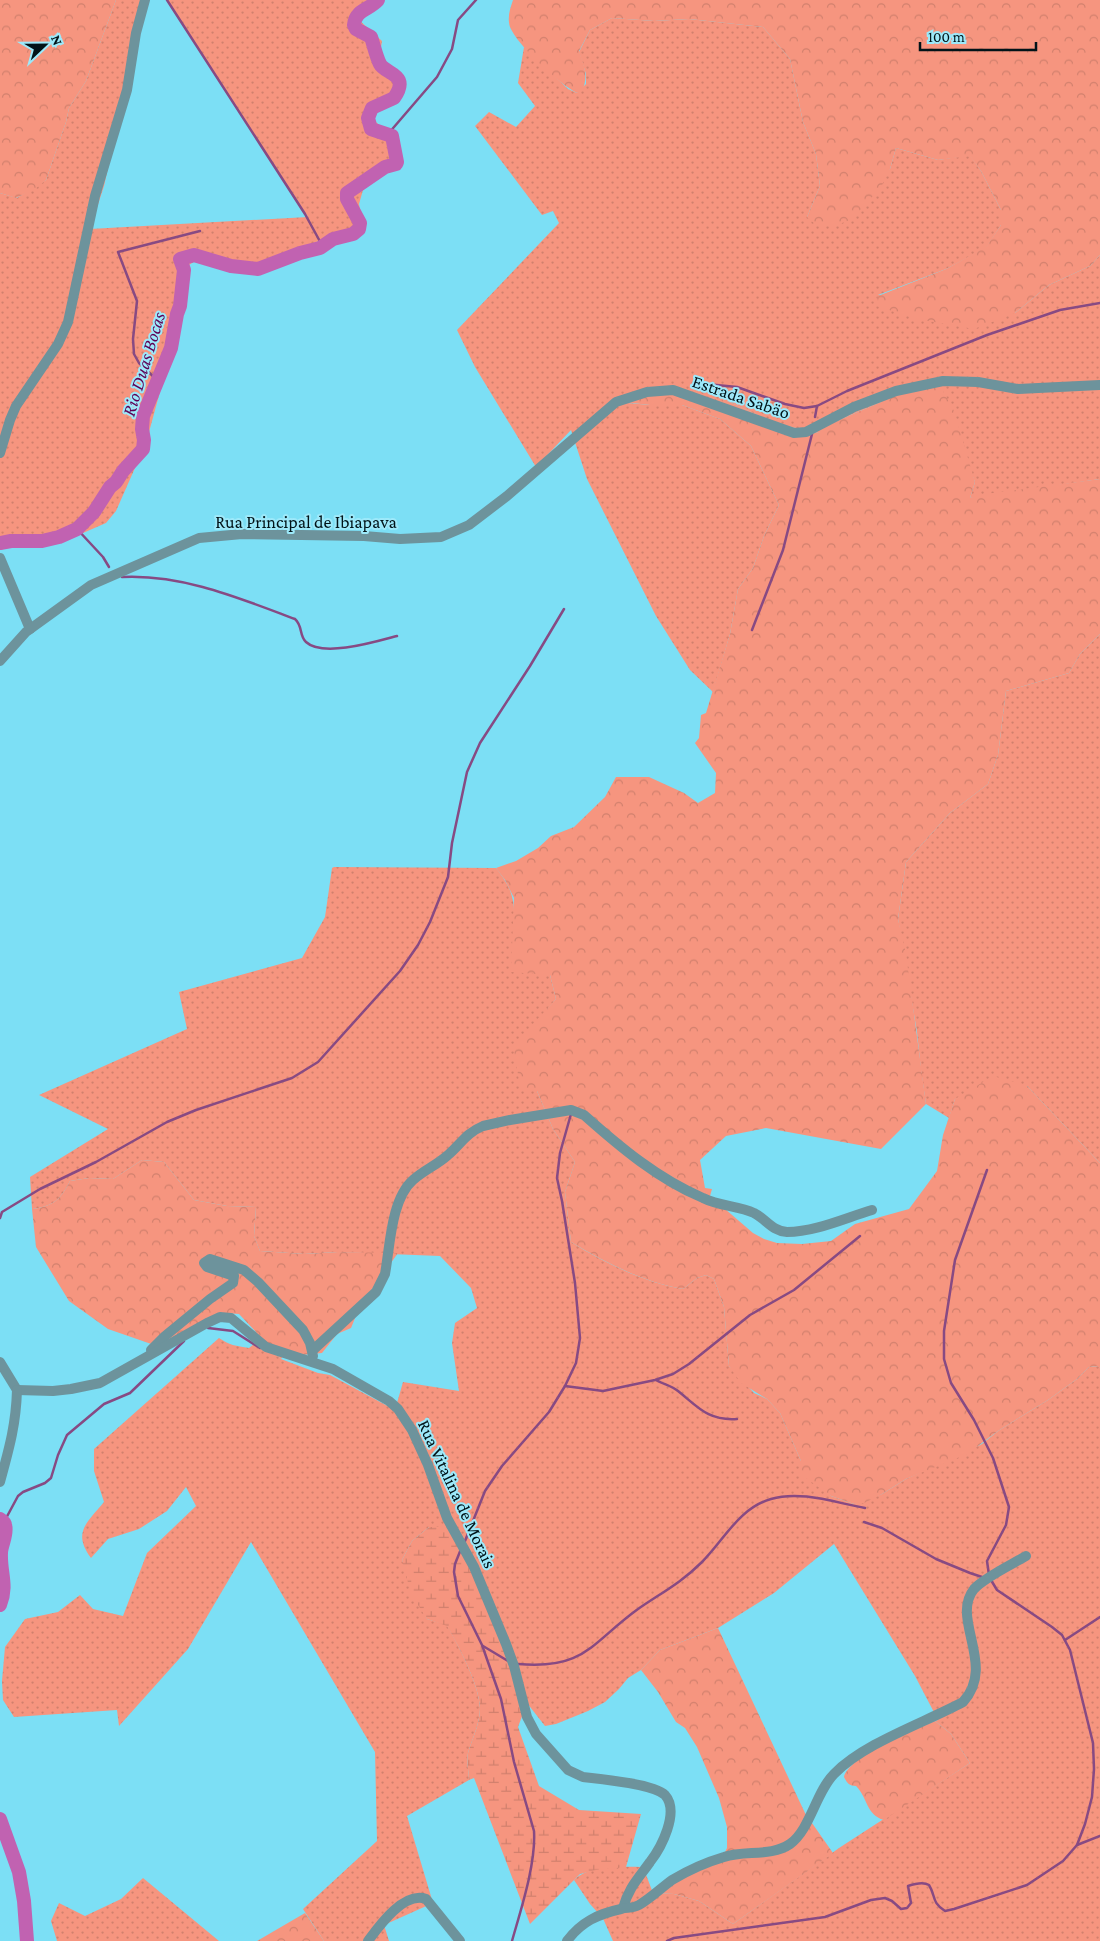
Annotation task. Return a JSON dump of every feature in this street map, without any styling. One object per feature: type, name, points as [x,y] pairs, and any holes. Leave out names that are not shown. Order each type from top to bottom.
[{"type":"street","points":[[0,453],[13,413],[58,344],[68,322],[95,196],[127,90],[136,33],[145,0]]},
{"type":"street","name":"Estrada Sabäo","points":[[561,450],[616,402],[647,392],[673,390],[794,433],[806,432],[854,407],[896,391],[943,381],[978,382],[1018,389],[1100,385]]},
{"type":"street","name":"Rua Principal de Ibiapava","points":[[0,660],[30,629],[91,585],[199,538],[242,534],[364,536],[400,539],[441,537],[469,525],[561,450]]},
{"type":"street","points":[[0,558],[30,629]]},
{"type":"street","points":[[144,1358],[165,1336],[210,1298],[234,1282],[234,1276],[207,1267],[204,1263],[210,1259],[244,1270],[251,1276],[303,1330],[312,1355],[341,1322],[376,1292],[382,1282],[396,1210],[405,1188],[412,1180],[446,1157],[472,1131],[483,1126],[556,1112],[577,1111],[629,1154],[674,1185],[704,1199],[755,1214],[771,1227],[785,1232],[818,1227],[872,1210]]},
{"type":"street","name":"Rua Vitalina de Morais","points":[[17,1390],[53,1391],[90,1386],[108,1379],[207,1322],[226,1316],[235,1320],[266,1347],[288,1355],[312,1355],[389,1401],[398,1409],[412,1430],[428,1465],[447,1518],[474,1567],[506,1644],[514,1666],[527,1717],[536,1734],[562,1763],[574,1773],[583,1777],[651,1789],[664,1794],[668,1800],[670,1811],[668,1828],[650,1862],[631,1886],[623,1908]]},
{"type":"street","points":[[0,1362],[17,1390],[16,1416],[12,1440],[0,1482]]},
{"type":"street","points":[[567,1941],[585,1922],[593,1917],[639,1905],[671,1881],[724,1856],[760,1853],[790,1844],[801,1834],[822,1792],[834,1774],[864,1750],[963,1702],[975,1685],[976,1667],[967,1615],[968,1600],[979,1584],[1026,1556]]},
{"type":"street","points":[[368,1941],[384,1918],[413,1898],[426,1899],[460,1941]]},
{"type":"green space","points":[[0,0],[116,0],[86,81],[69,108],[46,180],[35,189],[16,198],[0,193]]},
{"type":"green space","points":[[116,0],[146,0],[104,186],[90,229],[308,217],[167,0],[382,0],[359,20],[382,41],[379,60],[403,84],[396,99],[383,106],[371,118],[396,139],[399,162],[376,171],[365,183],[359,204],[364,227],[359,232],[349,229],[261,264],[229,271],[201,257],[189,265],[181,315],[146,443],[116,511],[106,523],[83,533],[56,541],[38,539],[0,550],[0,193],[17,198],[46,180],[69,108],[86,81]]},
{"type":"green space","points":[[513,0],[1100,0],[1100,255],[1090,266],[1049,285],[1015,313],[974,329],[917,319],[877,306],[878,296],[946,269],[986,247],[1001,225],[1001,210],[981,171],[970,156],[938,160],[896,148],[890,169],[881,187],[852,219],[837,225],[815,224],[807,217],[820,186],[816,154],[803,122],[790,59],[763,27],[689,19],[654,21],[612,18],[590,30],[579,51],[584,66],[585,81],[582,91],[577,93],[560,82],[540,64],[514,35],[509,20]]},
{"type":"green space","points":[[612,18],[654,21],[689,19],[763,27],[790,59],[803,122],[816,154],[820,186],[807,217],[890,169],[896,148],[938,160],[970,155],[981,171],[1001,210],[1001,225],[986,248],[946,269],[878,295],[1015,313],[1049,285],[1090,266],[1100,255],[1100,479],[970,498],[975,482],[970,469],[881,402],[839,420],[819,433],[778,424],[727,401],[617,402],[682,405],[720,419],[751,446],[779,505],[764,536],[753,568],[738,589],[730,634],[713,692],[690,670],[656,616],[587,479],[571,430],[536,467],[475,367],[457,330],[559,223],[553,211],[542,215],[475,126],[489,112],[516,127],[535,106],[518,83],[524,47],[568,89],[577,93],[586,84],[586,74],[579,52],[590,30]]},
{"type":"green space","points":[[938,382],[954,411],[975,482],[970,498],[978,495],[1100,479],[1100,634],[1080,654],[1069,673],[1006,691],[998,755],[988,784],[950,813],[906,862],[898,919],[906,954],[926,1104],[881,1149],[766,1128],[726,1136],[700,1160],[705,1188],[712,1189],[710,1196],[753,1233],[777,1243],[802,1244],[831,1241],[855,1224],[909,1209],[937,1171],[943,1135],[955,1099],[993,1076],[1027,1086],[1100,1163],[1100,1368],[1098,1366],[1089,1367],[1077,1379],[1048,1400],[998,1431],[967,1454],[906,1479],[864,1503],[854,1504],[831,1496],[799,1473],[801,1461],[780,1413],[767,1399],[741,1383],[729,1366],[724,1307],[714,1279],[706,1275],[697,1278],[683,1289],[668,1286],[625,1271],[571,1242],[565,1192],[575,1162],[553,1129],[537,1091],[521,1091],[513,1046],[556,999],[550,975],[511,972],[514,898],[505,880],[496,868],[516,861],[538,848],[551,836],[574,827],[605,797],[616,777],[649,777],[684,793],[698,803],[715,793],[716,773],[695,743],[699,738],[701,715],[706,713],[730,634],[738,589],[753,568],[764,536],[779,505],[751,446],[720,419],[682,405],[650,405],[614,401],[671,391],[727,401],[778,424],[819,433],[823,427],[881,402],[898,392]]},
{"type":"green space","points":[[1100,634],[1100,1163],[1027,1086],[955,1099],[949,1118],[926,1104],[917,1032],[898,919],[906,862],[950,813],[988,784],[998,755],[1006,691],[1069,673],[1080,654]]},
{"type":"green space","points":[[332,868],[496,868],[508,886],[513,902],[513,939],[550,975],[556,999],[540,1018],[537,1091],[553,1129],[575,1162],[565,1192],[571,1242],[625,1271],[668,1286],[683,1289],[697,1278],[706,1275],[714,1279],[724,1307],[729,1366],[754,1393],[767,1399],[780,1413],[801,1461],[831,1496],[854,1504],[882,1494],[906,1479],[982,1444],[998,1431],[1048,1400],[1077,1379],[1089,1367],[1099,1366],[1100,1941],[613,1941],[601,1914],[590,1904],[574,1880],[589,1871],[618,1867],[645,1867],[653,1893],[674,1894],[699,1901],[733,1924],[839,1848],[970,1763],[951,1734],[935,1721],[938,1720],[915,1676],[834,1544],[774,1593],[718,1628],[660,1650],[641,1670],[628,1678],[605,1702],[556,1724],[545,1726],[527,1703],[429,1527],[412,1541],[402,1560],[427,1619],[447,1625],[452,1634],[476,1688],[480,1714],[467,1756],[469,1780],[407,1816],[433,1903],[384,1925],[389,1941],[324,1941],[303,1909],[377,1841],[375,1752],[251,1542],[188,1649],[119,1726],[117,1710],[14,1717],[3,1700],[2,1681],[5,1647],[25,1619],[58,1612],[80,1595],[93,1609],[123,1616],[147,1553],[196,1506],[186,1487],[167,1511],[139,1529],[108,1539],[91,1558],[85,1549],[82,1534],[84,1528],[104,1502],[94,1471],[94,1449],[219,1338],[233,1345],[249,1348],[258,1341],[281,1359],[318,1373],[330,1375],[395,1410],[403,1382],[459,1391],[452,1343],[455,1323],[477,1308],[471,1288],[440,1256],[338,1252],[304,1254],[260,1251],[254,1236],[256,1207],[227,1206],[194,1200],[164,1162],[142,1160],[113,1179],[89,1178],[70,1181],[56,1201],[46,1206],[32,1209],[30,1177],[108,1129],[39,1095],[187,1029],[179,992],[302,958],[325,917]]},
{"type":"green space","points":[[142,1160],[164,1162],[194,1200],[227,1206],[256,1207],[254,1236],[260,1251],[304,1254],[338,1252],[398,1253],[360,1306],[351,1328],[337,1334],[322,1353],[302,1355],[285,1353],[281,1359],[258,1341],[256,1332],[239,1314],[223,1313],[157,1346],[108,1329],[69,1301],[36,1247],[32,1209],[46,1206],[56,1201],[70,1181],[89,1178],[113,1179]]},
{"type":"green space","points":[[429,1527],[443,1527],[464,1543],[527,1703],[518,1727],[539,1786],[579,1810],[641,1814],[626,1867],[596,1870],[580,1874],[530,1924],[474,1778],[469,1780],[467,1756],[480,1714],[476,1688],[447,1626],[427,1619],[411,1594],[402,1560],[412,1541]]},
{"type":"green space","points":[[718,1628],[805,1813],[833,1853],[733,1924],[699,1901],[674,1894],[653,1893],[721,1860],[727,1848],[727,1827],[719,1798],[697,1747],[685,1728],[676,1722],[658,1692],[641,1670],[660,1650]]},
{"type":"green space","points":[[935,1721],[951,1734],[970,1763],[884,1820],[878,1818],[870,1810],[856,1786],[850,1785],[844,1777],[849,1769],[870,1752]]},
{"type":"green space","points":[[143,1878],[219,1941],[57,1941],[51,1921],[59,1903],[85,1916],[121,1899]]},
{"type":"green space","points":[[305,1913],[324,1941],[257,1941]]},
{"type":"waterway","points":[[167,0],[305,214],[323,247]]},
{"type":"waterway","name":"Rio Duas Bocas","points":[[0,543],[42,541],[59,537],[77,529],[94,512],[110,487],[143,449],[143,416],[171,348],[180,306],[184,270],[180,259],[194,255],[231,266],[258,269],[300,253],[320,248],[333,239],[353,234],[359,229],[360,223],[347,199],[347,193],[385,167],[397,162],[392,136],[371,129],[368,118],[372,108],[394,98],[400,84],[398,79],[380,64],[371,37],[356,29],[354,25],[357,16],[378,0]]},
{"type":"waterway","points":[[388,134],[437,77],[452,49],[458,20],[476,0]]},
{"type":"waterway","points":[[157,380],[139,363],[134,354],[133,339],[137,301],[118,252],[200,231]]},
{"type":"waterway","points":[[696,383],[737,387],[785,404],[804,408],[817,406],[847,391],[987,335],[1060,310],[1100,303]]},
{"type":"waterway","points":[[815,417],[817,406]]},
{"type":"waterway","points":[[752,630],[783,550],[812,434]]},
{"type":"waterway","points":[[77,529],[103,557],[109,567]]},
{"type":"waterway","points":[[122,577],[144,577],[188,583],[253,603],[295,619],[304,640],[314,647],[325,649],[351,647],[397,636]]},
{"type":"waterway","points":[[0,1218],[2,1212],[40,1189],[96,1162],[167,1122],[196,1110],[292,1078],[318,1062],[400,971],[418,945],[430,922],[448,877],[452,843],[467,772],[480,743],[564,609]]},
{"type":"waterway","points":[[465,1541],[485,1491],[502,1466],[549,1412],[576,1363],[580,1338],[575,1283],[557,1178],[560,1153],[571,1114]]},
{"type":"waterway","points":[[987,1170],[955,1260],[944,1331],[944,1359],[951,1383],[974,1420],[993,1458],[1009,1507],[1006,1525],[987,1561],[989,1575]]},
{"type":"waterway","points":[[565,1386],[603,1391],[655,1380],[673,1374],[689,1364],[750,1315],[794,1290],[860,1236]]},
{"type":"waterway","points":[[208,1328],[233,1331],[260,1348]]},
{"type":"waterway","points":[[4,1522],[18,1496],[45,1483],[51,1478],[67,1435],[104,1404],[130,1393],[184,1341]]},
{"type":"waterway","points":[[656,1380],[676,1389],[704,1412],[718,1418],[737,1419]]},
{"type":"waterway","points":[[518,1664],[540,1665],[558,1663],[586,1652],[622,1621],[679,1582],[702,1562],[741,1517],[760,1503],[771,1499],[794,1496],[818,1498],[865,1508]]},
{"type":"waterway","name":"Rio Duas Bocas","points":[[0,1519],[4,1522],[6,1528],[1,1553],[4,1585],[0,1605]]},
{"type":"waterway","points":[[864,1522],[882,1528],[936,1559],[982,1577]]},
{"type":"waterway","points":[[461,1549],[454,1572],[458,1596],[482,1645],[501,1699],[514,1762],[534,1831],[533,1858],[512,1941]]},
{"type":"waterway","points":[[667,1941],[674,1938],[825,1917],[871,1900],[885,1898],[901,1909],[907,1908],[911,1903],[908,1886],[919,1884],[929,1885],[936,1902],[945,1911],[1027,1885],[1063,1861],[1077,1845],[1085,1824],[1092,1797],[1094,1769],[1093,1743],[1070,1650],[1062,1635],[997,1590],[991,1580]]},
{"type":"waterway","name":"Rio Duas Bocas","points":[[0,1588],[4,1590]]},
{"type":"waterway","points":[[1065,1640],[1100,1617]]},
{"type":"waterway","points":[[483,1646],[508,1661]]},
{"type":"waterway","name":"Rio Duas Bocas","points":[[0,1819],[19,1872],[24,1901],[27,1941]]},
{"type":"waterway","points":[[1077,1845],[1100,1836]]}]
